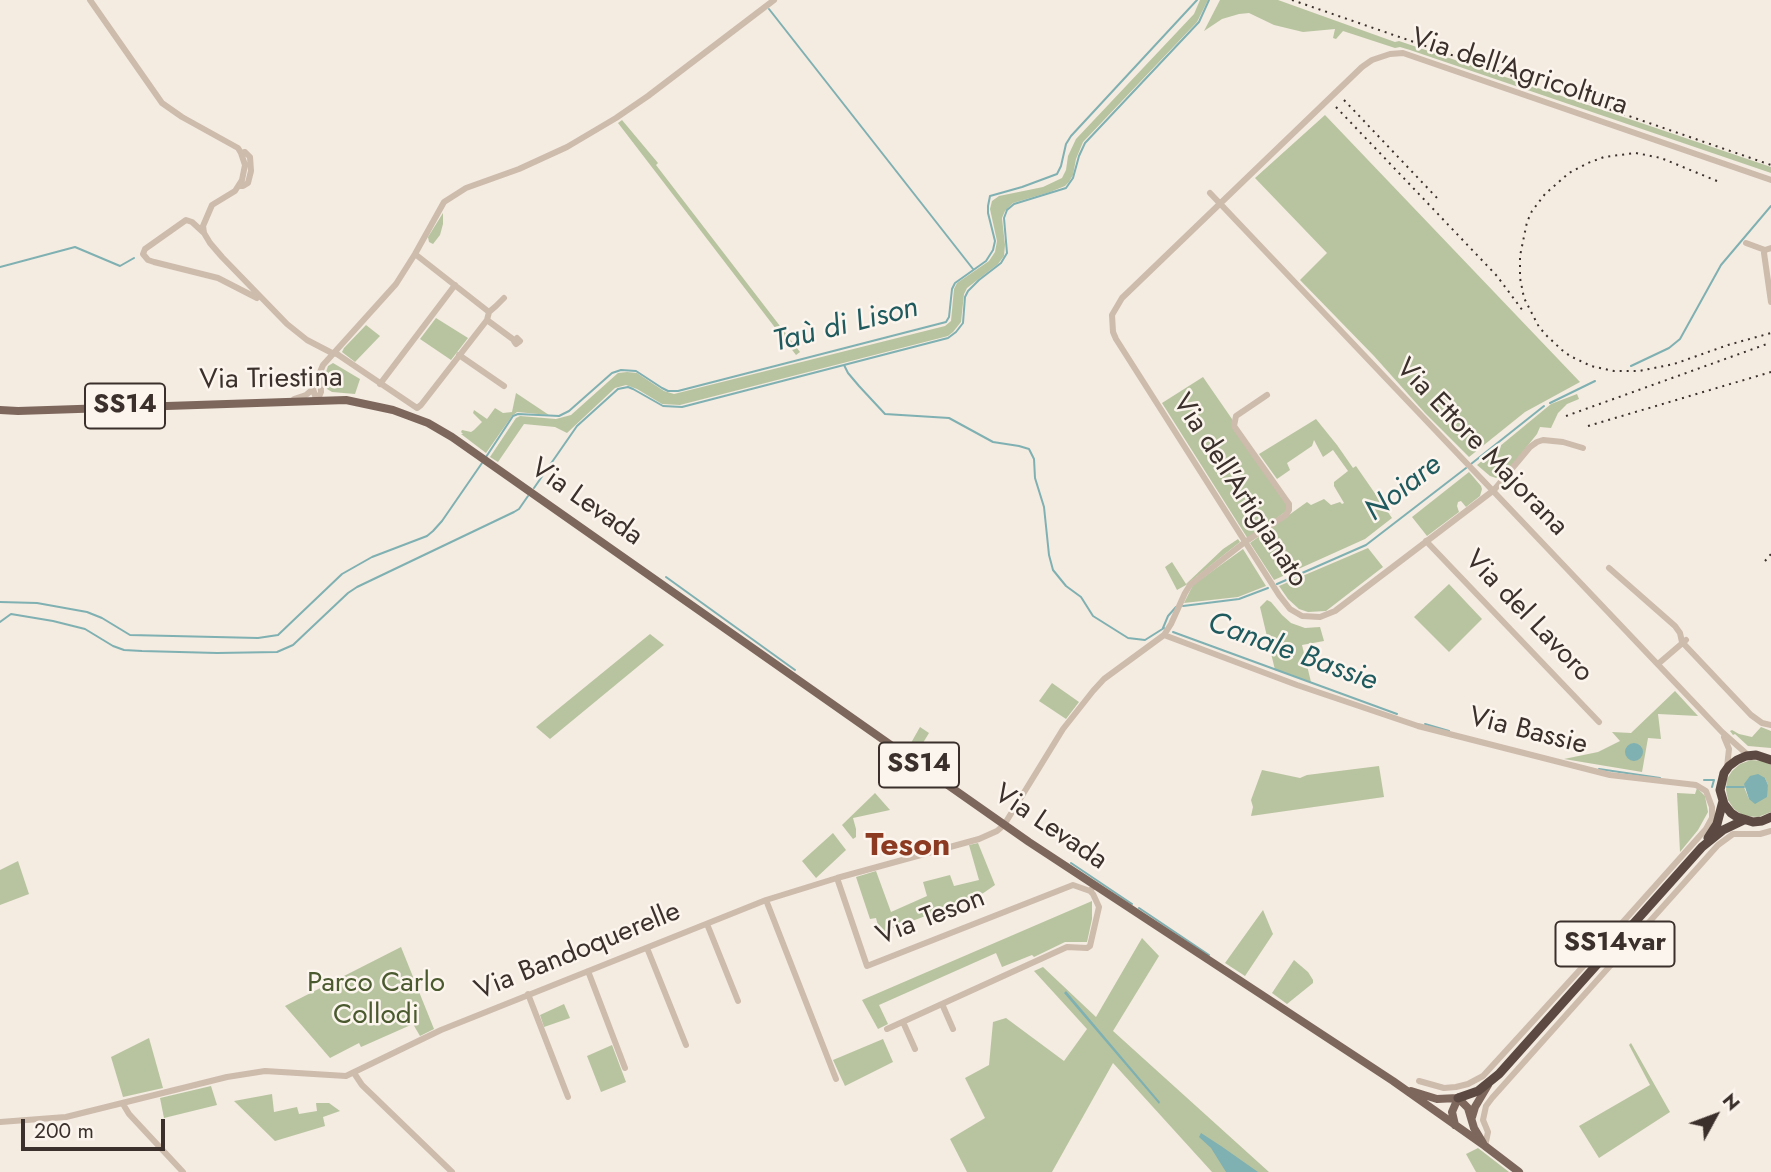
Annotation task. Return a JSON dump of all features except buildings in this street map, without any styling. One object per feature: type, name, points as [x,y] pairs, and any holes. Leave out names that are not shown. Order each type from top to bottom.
[{"type":"highway","points":[[1726,769],[1737,760],[1749,756],[1768,757]]},
{"type":"highway","name":"SS14var","points":[[1458,1098],[1491,1081],[1702,847],[1717,824],[1723,802],[1721,786],[1726,769]]},
{"type":"highway","points":[[1723,802],[1731,813],[1744,820]]},
{"type":"highway","name":"SS14var","points":[[1702,847],[1723,830],[1744,820],[1756,822],[1770,818]]},
{"type":"main road","name":"Via Triestina","points":[[0,410],[346,400],[420,419],[452,437]]},
{"type":"main road","name":"Via Levada","points":[[452,437],[1092,888],[1393,1082],[1518,1171]]},
{"type":"main road","points":[[1472,1120],[1475,1107],[1491,1081]]},
{"type":"main road","name":"SS14","points":[[1393,1082],[1428,1097],[1443,1100],[1458,1098]]},
{"type":"main road","name":"Via Levada","points":[[1458,1098],[1468,1108],[1485,1146]]},
{"type":"main road","points":[[1456,1127],[1452,1112],[1458,1098]]},
{"type":"street","points":[[90,0],[162,103],[238,148],[242,153],[245,173],[240,186],[212,205],[203,226],[204,233]]},
{"type":"street","points":[[317,402],[320,370],[396,284],[444,202],[457,192],[519,169],[567,146],[616,118],[774,0]]},
{"type":"street","name":"Via dell'Agricoltura","points":[[1220,204],[1362,68],[1372,60],[1391,54],[1403,54],[1771,180]]},
{"type":"street","name":"Via Ettore Majorana","points":[[1210,193],[1722,732],[1749,756]]},
{"type":"street","name":"Via dell'Artigianato","points":[[1220,204],[1122,298],[1114,310],[1111,323],[1116,339],[1245,542],[1285,603],[1296,613],[1309,617],[1325,616],[1335,611],[1494,490],[1537,442],[1563,442],[1583,448]]},
{"type":"street","points":[[265,302],[218,278],[148,260],[143,254],[145,248],[186,220],[192,222],[287,324],[307,340],[332,354],[337,354],[415,408],[421,405],[487,320],[489,312],[504,298]]},
{"type":"street","points":[[1746,243],[1768,249],[1765,262],[1771,302]]},
{"type":"street","points":[[415,254],[489,312]]},
{"type":"street","points":[[380,384],[455,285]]},
{"type":"street","points":[[487,320],[514,340]]},
{"type":"street","points":[[459,355],[504,386]]},
{"type":"street","points":[[317,389],[329,396],[346,400]]},
{"type":"street","points":[[281,402],[317,389]]},
{"type":"street","points":[[1004,825],[1081,704],[1104,679],[1164,635],[1190,585],[1245,542],[1286,515],[1289,504],[1234,426],[1236,416],[1267,395]]},
{"type":"street","name":"Via del Lavoro","points":[[1426,541],[1599,722]]},
{"type":"street","points":[[1609,568],[1675,626],[1684,641],[1751,715],[1762,723],[1771,725]]},
{"type":"street","name":"Via Bassie","points":[[1164,635],[1297,685],[1418,726],[1610,775],[1696,785],[1706,791],[1712,807],[1712,818],[1706,829],[1483,1076],[1457,1087],[1444,1088],[1419,1081]]},
{"type":"street","points":[[1658,664],[1684,641]]},
{"type":"street","points":[[1722,732],[1729,749],[1726,769]]},
{"type":"street","name":"Via Bandoquerelle","points":[[0,1122],[66,1117],[228,1077],[265,1071],[346,1076],[441,1030],[766,900],[979,839],[1004,825]]},
{"type":"street","points":[[1485,1146],[1488,1132],[1483,1120],[1486,1106],[1492,1098],[1718,845],[1733,834],[1760,834],[1771,831]]},
{"type":"street","name":"Via Teson","points":[[837,878],[867,966],[1073,885],[1092,888]]},
{"type":"street","points":[[887,1029],[1067,947],[1090,946],[1099,907],[1092,888]]},
{"type":"street","points":[[766,900],[836,1079]]},
{"type":"street","points":[[707,924],[738,1001]]},
{"type":"street","points":[[647,948],[686,1045]]},
{"type":"street","points":[[588,971],[625,1068]]},
{"type":"street","points":[[528,994],[568,1097]]},
{"type":"street","points":[[942,1004],[953,1029]]},
{"type":"street","points":[[903,1022],[915,1049]]},
{"type":"street","points":[[354,1073],[362,1085],[452,1172]]},
{"type":"street","points":[[123,1104],[129,1114],[183,1172]]},
{"type":"green space","points":[[1200,0],[1208,0],[1197,22],[1083,142],[1069,182],[1050,192],[1013,203],[1005,211],[1002,218],[1004,256],[998,264],[967,288],[961,322],[948,336],[680,405],[662,404],[626,385],[615,388],[567,433],[555,427],[524,424],[498,462],[490,457],[516,418],[556,419],[571,415],[618,373],[637,373],[664,391],[674,394],[945,326],[951,321],[957,283],[989,261],[995,252],[997,241],[990,209],[992,201],[999,196],[1043,187],[1062,178],[1076,139],[1194,14]]},
{"type":"green space","points":[[1220,0],[1278,0],[1395,42],[1399,41],[1771,167],[1771,173],[1410,50],[1395,48],[1343,31],[1336,39],[1333,38],[1335,29],[1303,32],[1274,25],[1249,13],[1222,19],[1204,31]]},
{"type":"green space","points":[[1325,115],[1580,382],[1525,412],[1469,457],[1300,280],[1327,253],[1255,178]]},
{"type":"green space","points":[[622,120],[658,163],[656,165],[800,352],[796,355],[618,123]]},
{"type":"green space","points":[[443,213],[440,235],[433,244],[428,237]]},
{"type":"green space","points":[[436,318],[468,338],[451,360],[420,339]]},
{"type":"green space","points":[[366,325],[380,336],[355,362],[342,352]]},
{"type":"green space","points":[[333,363],[360,379],[355,394],[327,389],[324,378],[328,366]]},
{"type":"green space","points":[[1203,377],[1288,507],[1248,539],[1162,403]]},
{"type":"green space","points":[[516,393],[549,415],[517,412],[486,453],[461,434],[462,430],[471,432],[482,422],[473,413],[474,410],[487,419],[495,408],[503,413],[512,412]]},
{"type":"green space","points":[[1577,394],[1579,399],[1567,404],[1558,413],[1551,428],[1540,427],[1504,475],[1496,478],[1490,476],[1477,465],[1551,404]]},
{"type":"green space","points":[[1316,419],[1353,468],[1356,466],[1392,518],[1365,539],[1274,580],[1250,543],[1307,502],[1311,505],[1324,499],[1331,505],[1344,503],[1334,482],[1348,471],[1333,450],[1323,457],[1314,440],[1312,446],[1287,463],[1290,470],[1277,479],[1259,454]]},
{"type":"green space","points":[[1469,472],[1481,486],[1480,496],[1466,507],[1461,501],[1458,502],[1459,512],[1427,536],[1412,517]]},
{"type":"green space","points":[[1238,539],[1240,542],[1186,585],[1177,590],[1165,567],[1172,562],[1186,584],[1223,549]]},
{"type":"green space","points":[[1368,548],[1383,567],[1326,611],[1308,612],[1299,609],[1279,586]]},
{"type":"green space","points":[[1243,549],[1266,586],[1238,597],[1184,603],[1193,585]]},
{"type":"green space","points":[[1449,584],[1482,619],[1449,652],[1414,617]]},
{"type":"green space","points":[[1267,600],[1291,623],[1305,628],[1320,627],[1324,641],[1302,645],[1311,682],[1275,670],[1260,607]]},
{"type":"green space","points":[[650,634],[664,645],[550,739],[536,727]]},
{"type":"green space","points":[[1052,683],[1079,702],[1066,719],[1039,701]]},
{"type":"green space","points":[[1675,691],[1698,716],[1658,714],[1661,739],[1648,738],[1642,772],[1564,759],[1598,752],[1620,741],[1612,732],[1631,733]]},
{"type":"green space","points":[[920,727],[929,733],[915,756],[907,750]]},
{"type":"green space","points":[[1761,727],[1771,731],[1771,748],[1748,746],[1730,731],[1752,737]]},
{"type":"green space","points":[[1751,760],[1771,765],[1771,812],[1758,817],[1744,816],[1734,809],[1728,800],[1727,779],[1740,764]],"holes":[[[1765,778],[1767,789],[1749,799],[1744,787]]]},
{"type":"green space","points":[[1379,766],[1384,797],[1251,816],[1251,800],[1262,770],[1300,778]]},
{"type":"green space","points":[[1697,788],[1705,796],[1708,812],[1698,830],[1680,852],[1677,793],[1695,794]]},
{"type":"green space","points":[[875,793],[890,810],[853,818],[856,837],[853,839],[842,825]]},
{"type":"green space","points":[[833,833],[846,850],[816,878],[802,861]]},
{"type":"green space","points":[[978,843],[995,885],[979,896],[880,933],[876,918],[870,919],[856,877],[876,871],[891,912],[927,896],[923,882],[950,875],[954,886],[979,880],[969,845]]},
{"type":"green space","points":[[18,861],[29,894],[0,905],[0,870]]},
{"type":"green space","points":[[1092,901],[1092,919],[1087,942],[1065,942],[1034,957],[1032,955],[1002,967],[996,953],[879,1005],[888,1024],[878,1029],[862,1000]]},
{"type":"green space","points":[[1263,910],[1273,934],[1245,976],[1225,963]]},
{"type":"green space","points":[[1142,938],[1159,956],[1113,1031],[1269,1172],[1212,1172],[1113,1063],[1052,1172],[967,1172],[950,1139],[985,1118],[965,1078],[989,1065],[993,1022],[1006,1018],[1064,1061],[1087,1029],[1034,971],[1043,967],[1096,1017]]},
{"type":"green space","name":"Parco Carlo Collodi","points":[[401,947],[434,1029],[420,1036],[413,1024],[361,1047],[359,1043],[330,1058],[285,1006]]},
{"type":"green space","points":[[1294,960],[1308,972],[1313,983],[1287,1004],[1272,993]]},
{"type":"green space","points":[[564,1004],[570,1018],[544,1027],[540,1015]]},
{"type":"green space","points":[[149,1038],[163,1088],[123,1097],[111,1057]]},
{"type":"green space","points":[[883,1039],[893,1062],[845,1086],[833,1060]]},
{"type":"green space","points":[[1631,1043],[1670,1112],[1599,1158],[1579,1126],[1650,1085],[1629,1045]]},
{"type":"green space","points":[[612,1045],[626,1082],[601,1092],[587,1056]]},
{"type":"green space","points":[[211,1086],[217,1105],[164,1118],[160,1098]]},
{"type":"green space","points":[[272,1094],[274,1112],[297,1107],[299,1114],[317,1111],[316,1103],[329,1103],[340,1111],[323,1117],[325,1126],[275,1141],[234,1101]]},
{"type":"green space","points":[[1478,1148],[1509,1172],[1476,1172],[1466,1154]]},
{"type":"water","points":[[1630,743],[1638,743],[1643,752],[1641,759],[1630,761],[1625,756],[1625,748]]},
{"type":"water","points":[[1758,774],[1765,778],[1768,785],[1767,797],[1755,804],[1749,799],[1744,784],[1750,776]]},
{"type":"water","points":[[1066,991],[1160,1102],[1159,1104],[1064,993]]},
{"type":"water","points":[[1201,1133],[1258,1172],[1226,1172],[1211,1148],[1199,1137]]},
{"type":"waterway","name":"Taù di Lison","points":[[486,457],[513,416],[559,416],[569,411],[612,373],[621,370],[636,371],[668,391],[678,391],[946,322],[955,283],[986,261],[993,250],[995,241],[988,213],[990,196],[1057,174],[1071,136],[1197,0]]},
{"type":"waterway","points":[[534,488],[577,426],[618,389],[628,387],[663,406],[682,407],[948,338],[963,323],[968,291],[1001,263],[1007,253],[1004,218],[1007,210],[1014,204],[1066,188],[1073,178],[1085,143],[1199,22],[1209,0]]},
{"type":"waterway","points":[[769,9],[973,269]]},
{"type":"waterway","name":"Noiare","points":[[1631,366],[1669,348],[1680,339],[1721,265],[1771,206]]},
{"type":"waterway","points":[[0,267],[75,247],[120,266],[134,258]]},
{"type":"waterway","name":"Canale Bassie","points":[[844,365],[885,414],[949,418],[993,442],[1029,449],[1034,459],[1035,478],[1044,507],[1053,570],[1066,586],[1081,597],[1093,616],[1128,638],[1145,640],[1164,628]]},
{"type":"waterway","name":"Noiare","points":[[1550,403],[1595,381]]},
{"type":"waterway","name":"Noiare","points":[[1471,464],[1544,406]]},
{"type":"waterway","name":"Taù di Lison","points":[[0,602],[37,603],[87,612],[130,635],[258,638],[278,635],[342,574],[372,557],[427,536],[433,531],[482,463]]},
{"type":"waterway","name":"Noiare","points":[[1277,584],[1366,545],[1466,468]]},
{"type":"waterway","points":[[0,622],[11,614],[53,621],[85,629],[124,650],[277,652],[293,645],[357,587],[514,512],[528,496]]},
{"type":"waterway","points":[[666,577],[795,670]]},
{"type":"waterway","name":"Noiare","points":[[1183,606],[1239,599],[1268,588]]},
{"type":"waterway","name":"Noiare","points":[[1163,628],[1176,607]]},
{"type":"waterway","name":"Canale Bassie","points":[[1173,632],[1397,714]]},
{"type":"waterway","name":"Canale Bassie","points":[[1425,724],[1449,731]]},
{"type":"waterway","name":"Canale Bassie","points":[[1599,769],[1660,778]]},
{"type":"waterway","name":"Canale Bassie","points":[[1704,780],[1714,780],[1712,787]]},
{"type":"waterway","name":"Canale Bassie","points":[[1727,787],[1744,787]]},
{"type":"waterway","points":[[1071,863],[1132,904]]},
{"type":"waterway","points":[[1139,908],[1209,955]]},
{"type":"railway","points":[[1292,0],[1771,165]]},
{"type":"railway","points":[[1344,100],[1438,199]]},
{"type":"railway","points":[[1336,107],[1497,276],[1523,311]]},
{"type":"railway","points":[[1717,181],[1661,158],[1636,153],[1604,157],[1569,173],[1545,194],[1527,222],[1520,256],[1524,298],[1539,327],[1562,350],[1591,366],[1614,371],[1639,371],[1674,364],[1771,333]]},
{"type":"railway","points":[[1566,416],[1767,344]]},
{"type":"railway","points":[[1588,426],[1771,372]]},
{"type":"railway","points":[[1765,561],[1771,554]]},
{"type":"district","name":"Teson","points":[[908,847]]}]
